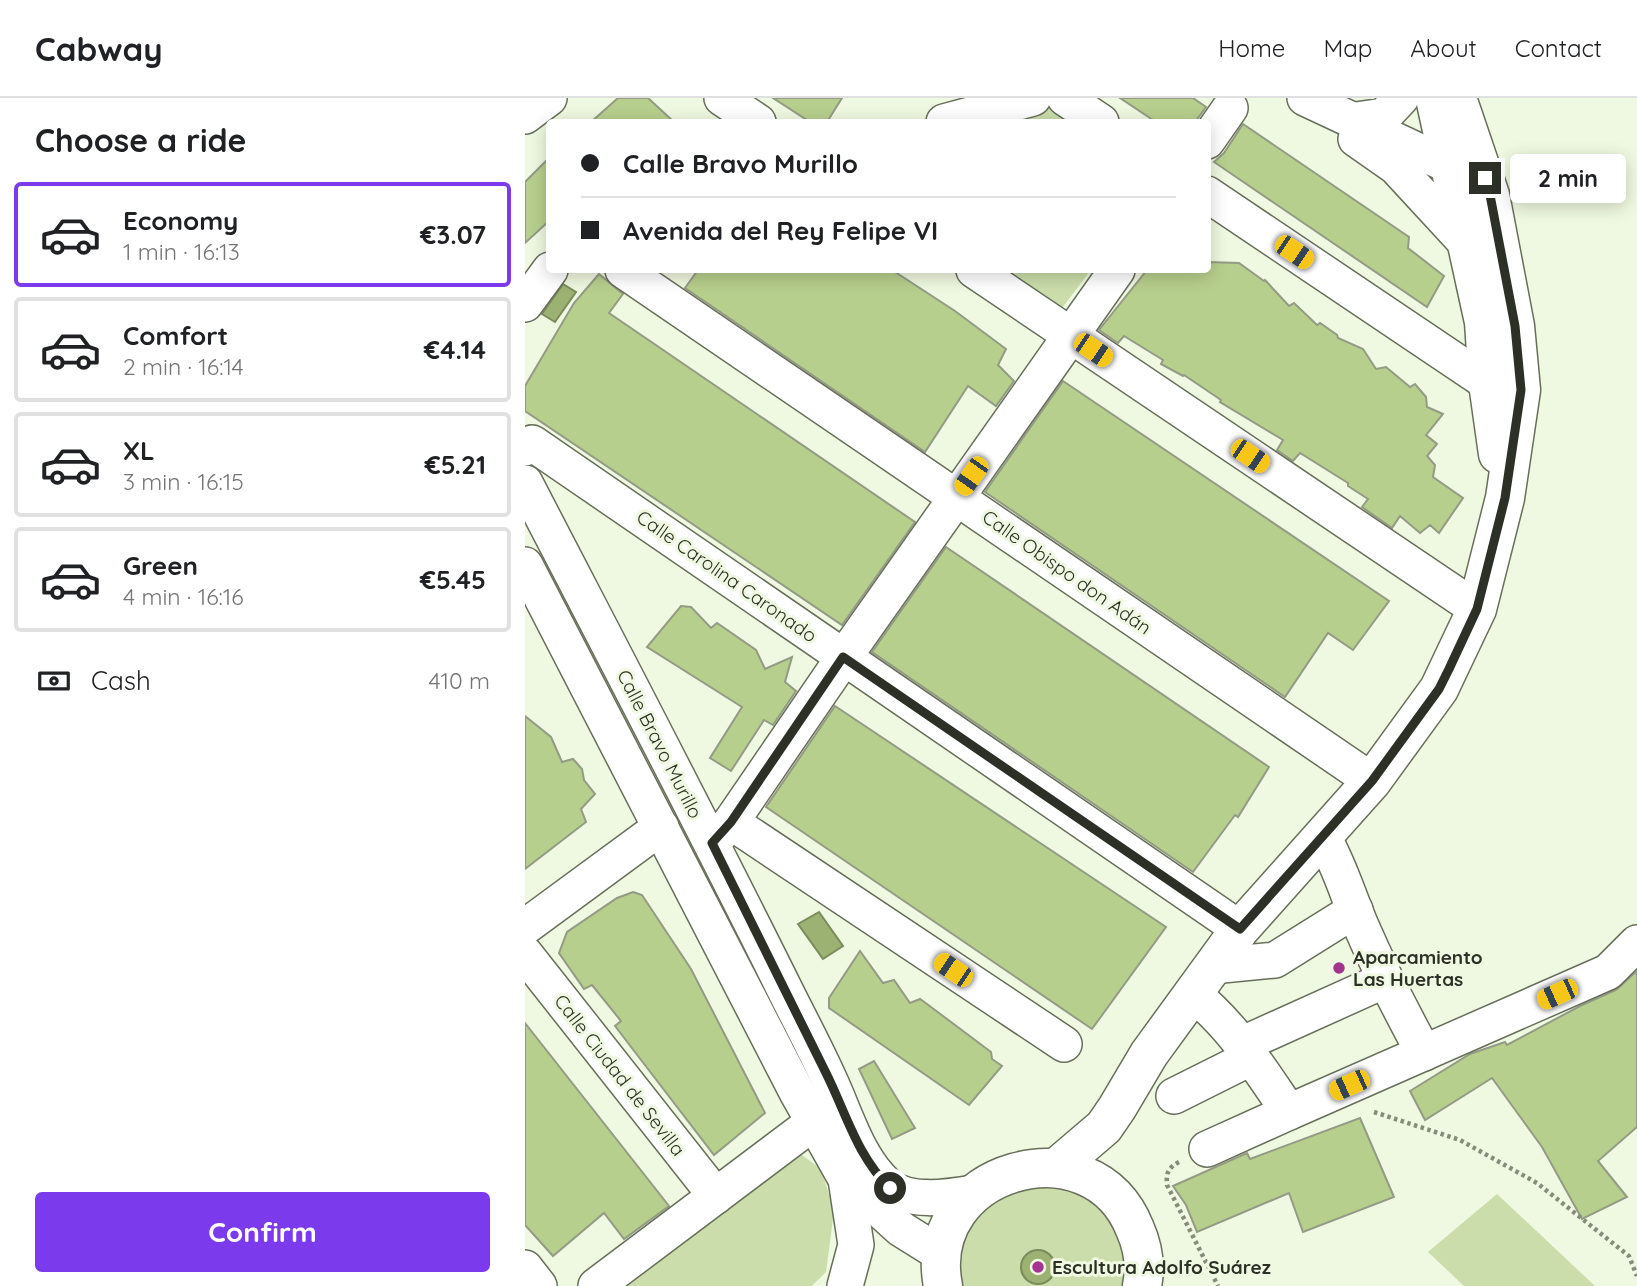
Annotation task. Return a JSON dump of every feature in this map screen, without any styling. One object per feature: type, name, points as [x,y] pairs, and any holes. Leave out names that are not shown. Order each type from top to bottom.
[{"type":"main road","points":[[1451,102],[1448,164],[1484,322],[1489,383],[1505,498]]},
{"type":"main road","points":[[1056,1168],[1104,1127],[1149,1054],[1240,929],[1372,781],[1439,689],[1477,609],[1505,498],[1521,390],[1515,326],[1490,195],[1451,102]]},
{"type":"main road","points":[[1112,1194],[1108,1154],[1117,1108]]},
{"type":"main road","points":[[937,1275],[947,1231],[974,1193],[999,1177],[1027,1168],[1056,1168],[1086,1176],[1112,1194],[1131,1217],[1142,1245],[1142,1286]]},
{"type":"street","points":[[525,116],[549,98]]},
{"type":"street","points":[[722,98],[754,119]]},
{"type":"street","points":[[955,119],[1033,98]]},
{"type":"street","points":[[1065,98],[1096,119]]},
{"type":"street","points":[[1299,98],[1396,167],[1468,245]]},
{"type":"street","points":[[1305,98],[1448,164],[1465,186],[1515,326]]},
{"type":"street","points":[[1356,120],[1384,116],[1401,98]]},
{"type":"street","points":[[1211,135],[1230,108]]},
{"type":"street","points":[[1396,167],[1448,164]]},
{"type":"street","points":[[1211,197],[1489,383]]},
{"type":"street","points":[[525,304],[548,273]]},
{"type":"street","name":"Calle Obispo don Adán","points":[[627,273],[1372,781]]},
{"type":"street","points":[[978,273],[1477,609]]},
{"type":"street","points":[[1064,1044],[722,833],[1115,273]]},
{"type":"street","name":"Calle Carolina Caronado","points":[[525,448],[532,443],[1240,929]]},
{"type":"street","name":"Calle Bravo Murillo","points":[[525,483],[722,833],[862,1153],[890,1188],[912,1196],[938,1199],[974,1193]]},
{"type":"street","name":"Calle Bravo Murillo","points":[[525,565],[846,1180],[901,1229],[937,1275]]},
{"type":"street","points":[[525,927],[661,827]]},
{"type":"street","points":[[1323,837],[1337,860],[1385,981],[1424,1053]]},
{"type":"street","points":[[1289,1112],[1248,1051],[1212,1010],[1202,979],[1275,960],[1355,910]]},
{"type":"street","points":[[1207,1149],[1608,972],[1637,943]]},
{"type":"street","name":"Calle Ciudad de Sevilla","points":[[525,954],[716,1196]]},
{"type":"street","points":[[1174,1096],[1248,1051],[1385,981]]},
{"type":"street","points":[[596,1286],[814,1122]]},
{"type":"street","name":"Calle Bravo Murillo","points":[[845,1286],[856,1245],[846,1180]]},
{"type":"street","points":[[525,1268],[539,1286]]},
{"type":"path","points":[[1325,1096],[1459,1140],[1537,1183],[1629,1256],[1637,1276]]},
{"type":"path","points":[[1207,1149],[1171,1167],[1166,1174],[1167,1185],[1218,1286]]},
{"type":"shaded area","points":[[1051,108],[1066,119],[1012,119]]},
{"type":"shaded area","points":[[1008,273],[1089,273],[1062,308]]},
{"type":"shaded area","points":[[563,284],[576,292],[555,322],[542,314]]},
{"type":"shaded area","points":[[819,912],[843,946],[823,959],[798,924]]},
{"type":"shaded area","points":[[798,1152],[821,1169],[834,1211],[826,1272],[812,1286],[626,1286]]},
{"type":"shaded area","points":[[1066,1187],[1091,1200],[1108,1217],[1123,1251],[1122,1286],[960,1286],[960,1245],[971,1221],[1011,1188]]},
{"type":"shaded area","points":[[1497,1194],[1595,1286],[1464,1286],[1428,1252]]},
{"type":"shaded area","points":[[1038,1250],[1050,1255],[1055,1267],[1050,1279],[1038,1284],[1026,1279],[1021,1267],[1026,1255]]},
{"type":"building","points":[[618,98],[648,98],[671,119],[594,119]]},
{"type":"building","points":[[773,98],[842,98],[829,119],[805,119]]},
{"type":"building","points":[[1120,98],[1193,98],[1206,107],[1197,119],[1152,119]]},
{"type":"building","points":[[1243,124],[1409,237],[1408,248],[1444,276],[1427,307],[1214,162],[1224,153]]},
{"type":"building","points":[[546,161],[546,224],[525,243],[525,182]]},
{"type":"building","points":[[1211,262],[1239,263],[1265,280],[1289,306],[1294,303],[1317,325],[1320,323],[1338,338],[1363,349],[1376,369],[1386,367],[1410,387],[1415,384],[1426,397],[1427,407],[1443,414],[1426,435],[1437,444],[1427,456],[1435,465],[1433,477],[1463,498],[1439,533],[1430,525],[1420,533],[1400,516],[1392,528],[1362,507],[1368,499],[1348,486],[1348,483],[1300,453],[1293,461],[1277,450],[1283,440],[1220,402],[1221,400],[1184,375],[1161,364],[1163,360],[1124,336],[1118,343],[1099,330],[1145,273],[1211,273]]},
{"type":"building","points":[[696,273],[897,273],[955,311],[1006,349],[998,365],[1014,381],[996,406],[968,386],[925,452],[685,288]]},
{"type":"building","points":[[599,274],[623,294],[609,313],[915,522],[842,625],[525,411],[525,386],[574,303]]},
{"type":"building","points":[[1063,381],[1389,601],[1353,650],[1328,633],[1285,697],[985,492]]},
{"type":"building","points":[[946,547],[1269,767],[1238,817],[1235,815],[1193,872],[872,652]]},
{"type":"building","points":[[681,606],[691,607],[711,628],[717,623],[756,650],[765,669],[792,657],[785,682],[796,691],[773,725],[764,720],[731,771],[710,758],[742,707],[647,647]]},
{"type":"building","points":[[835,706],[1166,927],[1092,1029],[766,807]]},
{"type":"building","points":[[525,716],[551,737],[562,762],[573,759],[582,769],[584,780],[595,794],[581,809],[586,822],[525,869]]},
{"type":"building","points":[[633,892],[642,895],[691,969],[765,1113],[714,1155],[615,1026],[621,1021],[592,985],[584,989],[559,953],[567,932],[617,898]]},
{"type":"building","points":[[860,951],[883,983],[894,980],[910,1003],[920,999],[991,1052],[992,1059],[1002,1066],[969,1105],[829,1008],[829,998]]},
{"type":"building","points":[[1637,971],[1637,1127],[1598,1161],[1627,1197],[1582,1219],[1542,1147],[1492,1078],[1425,1120],[1410,1091],[1470,1054],[1505,1042],[1507,1045],[1616,990]]},
{"type":"building","points":[[525,1023],[669,1206],[624,1239],[604,1213],[553,1256],[525,1225]]},
{"type":"building","points":[[874,1061],[915,1128],[892,1139],[859,1069]]},
{"type":"building","points":[[1360,1118],[1394,1197],[1303,1232],[1289,1193],[1197,1232],[1186,1205],[1173,1186],[1247,1153],[1250,1159]]},
{"type":"place","name":"Aparcamiento Las Huertas","points":[[1339,968]]},
{"type":"place","name":"Escultura Adolfo Suárez","points":[[1038,1267]]},
{"type":"route","points":[[890,1188],[862,1153],[828,1077],[712,843],[731,822],[843,657],[1240,929],[1386,763],[1439,689],[1477,609],[1505,498],[1521,390],[1515,326],[1485,178]]}]
